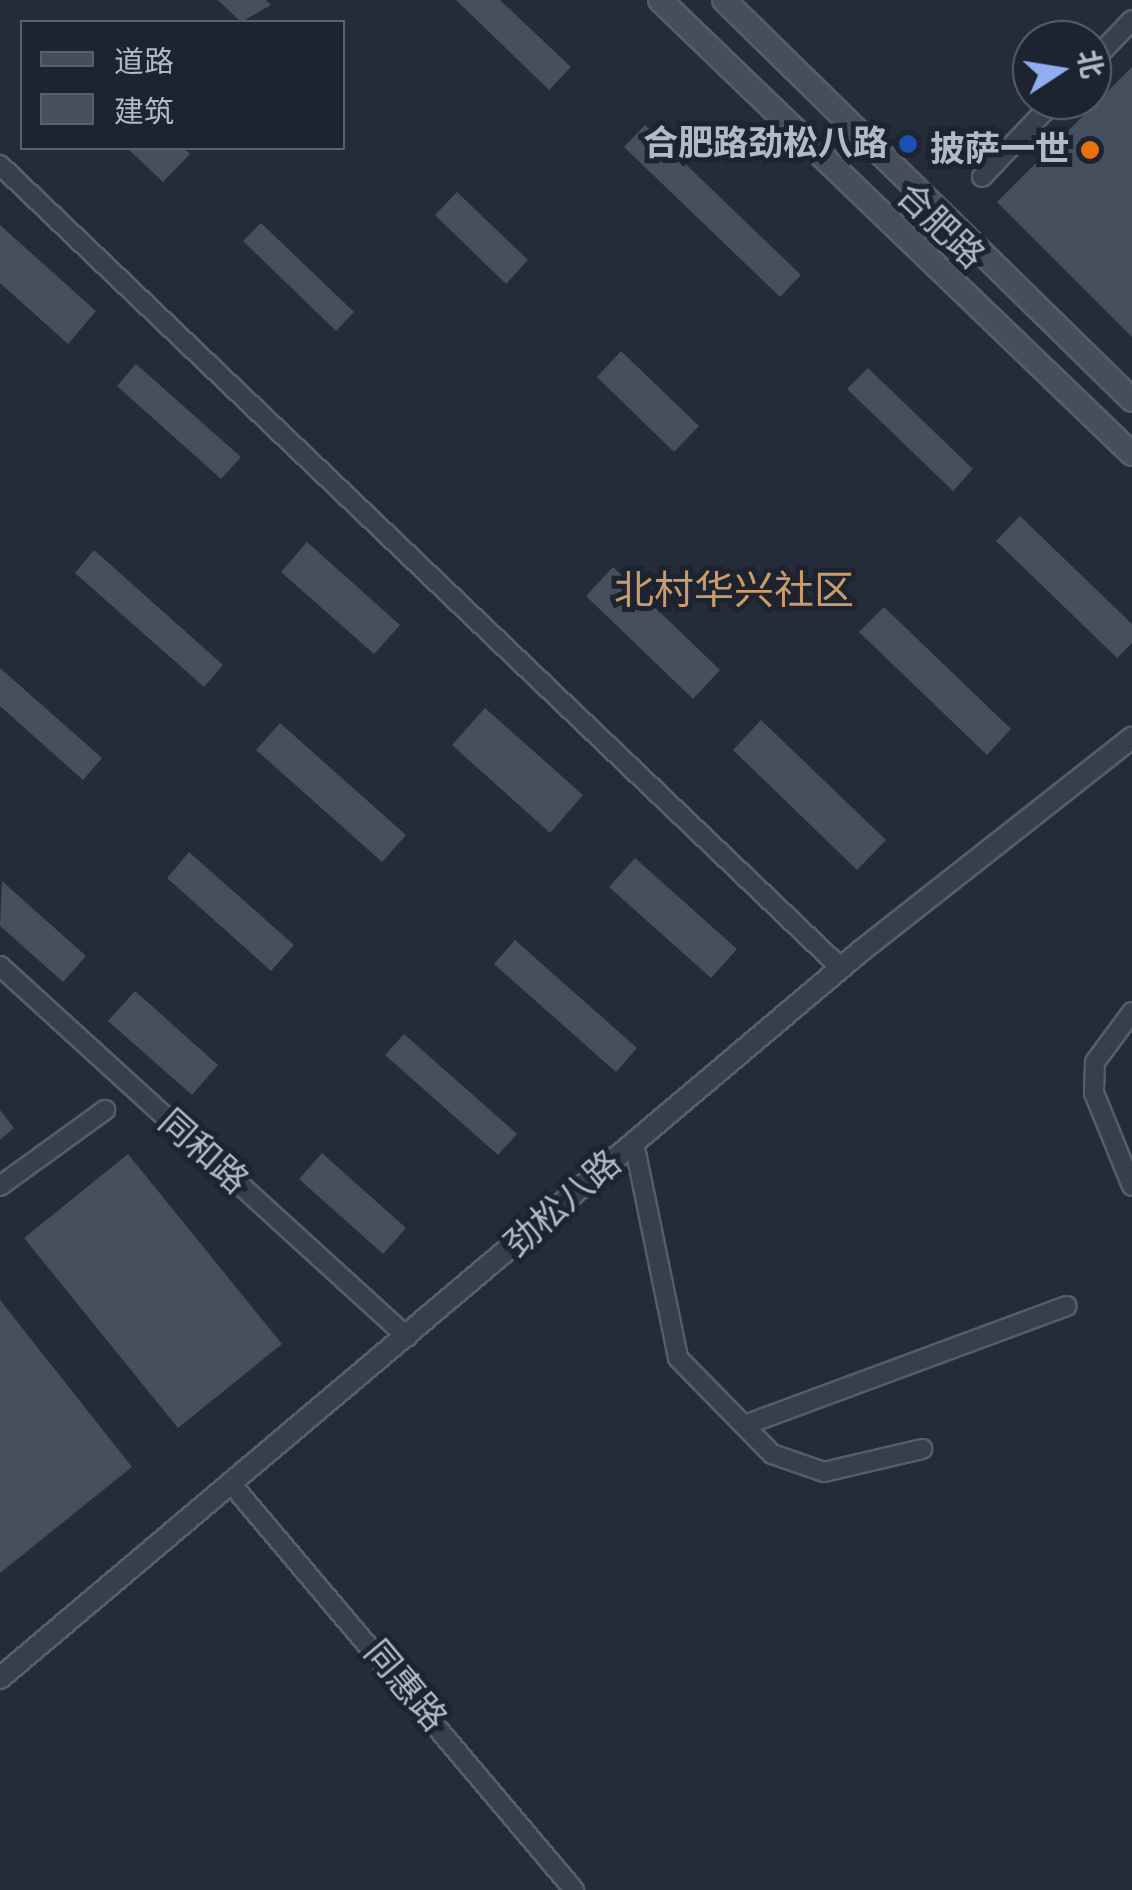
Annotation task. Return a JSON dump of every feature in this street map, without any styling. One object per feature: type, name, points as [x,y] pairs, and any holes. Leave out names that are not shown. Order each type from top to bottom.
[{"type":"main road","name":"合肥路","points":[[660,0],[1132,454]]},
{"type":"main road","name":"合肥路","points":[[724,0],[1132,400]]},
{"type":"street","points":[[1112,41],[1132,20]]},
{"type":"street","points":[[982,177],[1037,120]]},
{"type":"street","points":[[0,165],[841,968]]},
{"type":"street","name":"劲松八路","points":[[0,1678],[233,1486],[841,968],[1132,738]]},
{"type":"street","name":"同和路","points":[[0,966],[407,1337]]},
{"type":"street","points":[[1132,1012],[1095,1062],[1094,1093],[1132,1186]]},
{"type":"street","points":[[0,1186],[105,1110]]},
{"type":"street","points":[[634,1143],[678,1358],[772,1454],[824,1472],[922,1449]]},
{"type":"street","points":[[744,1426],[1067,1306]]},
{"type":"street","name":"同惠路","points":[[233,1486],[574,1890]]},
{"type":"building","points":[[218,0],[266,0],[271,5],[245,20],[239,20]]},
{"type":"building","points":[[456,0],[500,0],[571,67],[549,90]]},
{"type":"building","points":[[1132,67],[1132,337],[997,202],[1079,120],[1112,120],[1112,87]]},
{"type":"building","points":[[645,125],[801,275],[780,297],[624,147]]},
{"type":"building","points":[[129,150],[186,150],[190,154],[163,182]]},
{"type":"building","points":[[457,192],[528,260],[506,284],[435,215]]},
{"type":"building","points":[[261,223],[354,312],[336,331],[243,241]]},
{"type":"building","points":[[0,225],[96,311],[68,344],[0,283]]},
{"type":"building","points":[[621,351],[699,426],[674,452],[597,377]]},
{"type":"building","points":[[136,364],[241,457],[221,479],[117,386]]},
{"type":"building","points":[[868,368],[973,469],[953,491],[847,389]]},
{"type":"building","points":[[1020,516],[1132,624],[1132,643],[1117,658],[996,541]]},
{"type":"building","points":[[307,542],[400,625],[374,654],[281,572]]},
{"type":"building","points":[[94,550],[223,665],[204,687],[75,573]]},
{"type":"building","points":[[613,567],[720,670],[693,699],[586,596]]},
{"type":"building","points":[[884,607],[1011,729],[987,755],[859,632]]},
{"type":"building","points":[[0,668],[102,758],[83,780],[0,706]]},
{"type":"building","points":[[485,708],[583,795],[550,833],[452,745]]},
{"type":"building","points":[[761,720],[886,840],[857,870],[733,750]]},
{"type":"building","points":[[280,723],[406,835],[382,862],[256,750]]},
{"type":"building","points":[[189,852],[294,945],[271,971],[167,878]]},
{"type":"building","points":[[635,858],[737,949],[711,978],[609,887]]},
{"type":"building","points":[[2,881],[86,956],[63,982],[0,926]]},
{"type":"building","points":[[515,940],[637,1048],[616,1072],[494,964]]},
{"type":"building","points":[[135,991],[218,1065],[192,1095],[108,1021]]},
{"type":"building","points":[[404,1034],[517,1134],[498,1155],[385,1055]]},
{"type":"building","points":[[0,1110],[14,1128],[0,1140]]},
{"type":"building","points":[[322,1153],[406,1228],[383,1254],[299,1179]]},
{"type":"building","points":[[128,1154],[282,1344],[178,1428],[24,1238]]},
{"type":"building","points":[[0,1300],[132,1467],[0,1573]]},
{"type":"place","name":"合肥路劲松八路","points":[[908,144]]},
{"type":"place","name":"披萨一世","points":[[1090,150]]},
{"type":"district","name":"北村华兴社区","points":[[734,591]]}]
